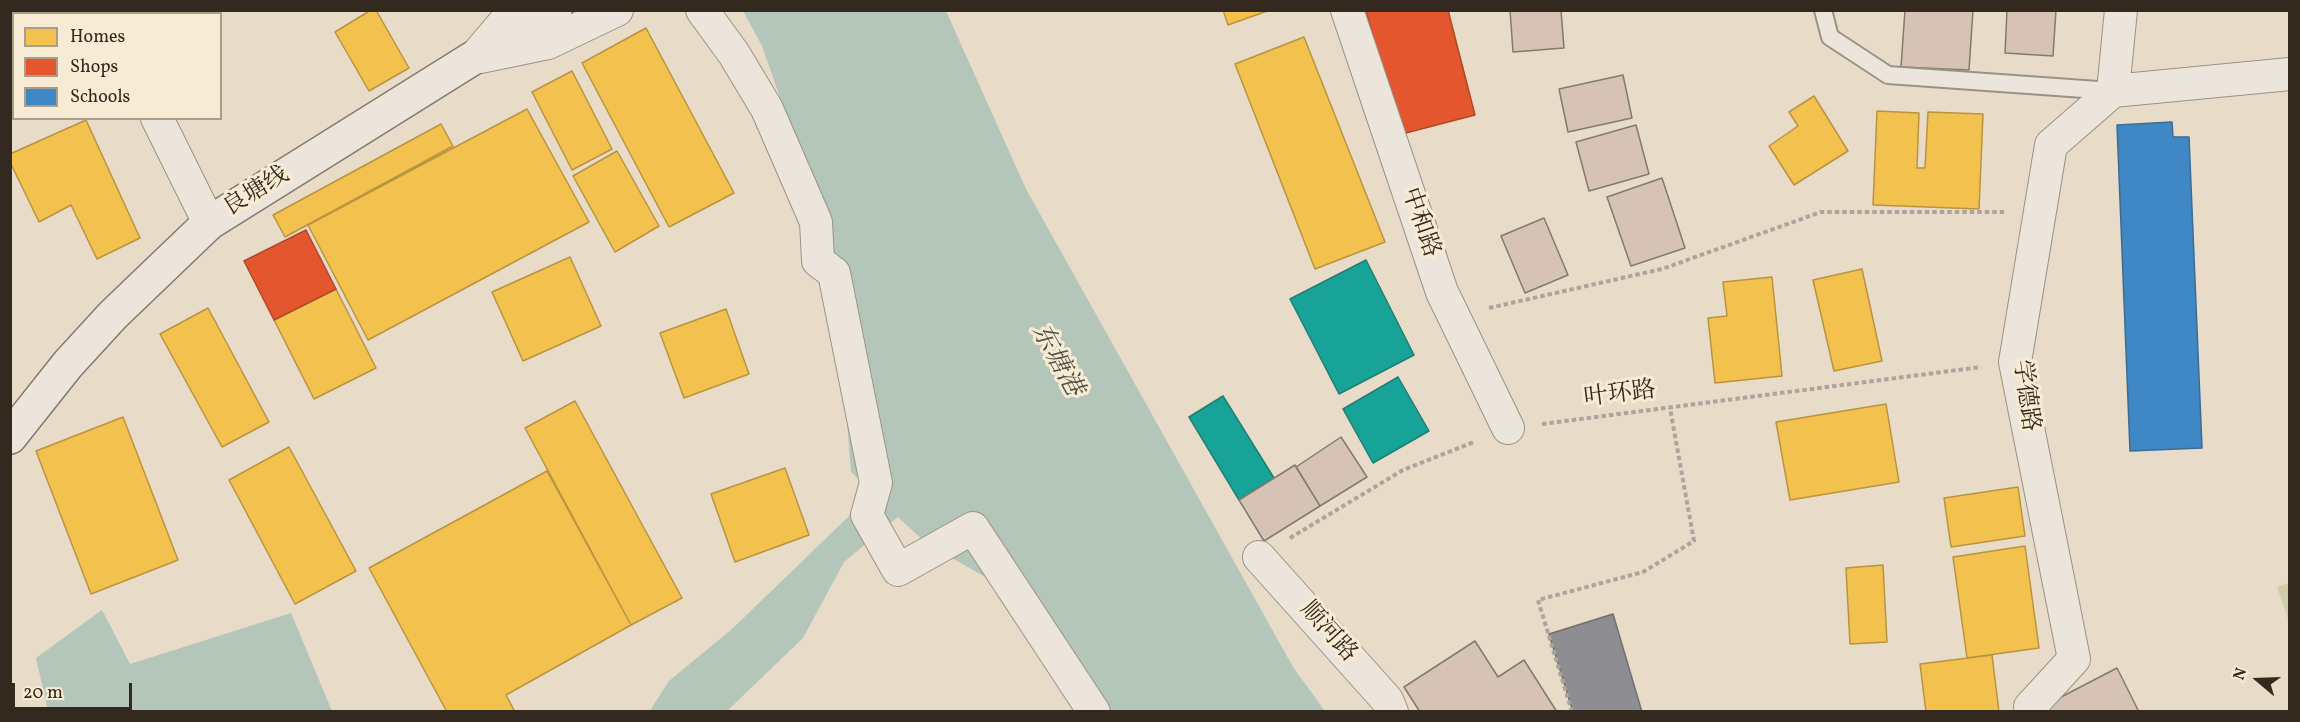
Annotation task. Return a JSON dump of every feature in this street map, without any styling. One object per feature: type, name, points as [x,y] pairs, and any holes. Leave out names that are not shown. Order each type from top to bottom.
[{"type":"main road","name":"良塘线","points":[[10,438],[68,364],[113,315],[209,223],[473,58],[555,10]]},
{"type":"street","points":[[473,58],[515,10]]},
{"type":"street","points":[[473,58],[548,43],[617,10]]},
{"type":"street","points":[[702,10],[734,54],[767,109],[816,222],[818,261],[834,273],[876,483],[867,514],[892,561],[898,570],[973,528],[1094,711]]},
{"type":"street","name":"中和路","points":[[1347,10],[1442,292],[1508,428]]},
{"type":"street","points":[[2121,10],[2113,91],[2289,74]]},
{"type":"street","name":"学德路","points":[[2031,711],[2030,707],[2074,659],[2015,362],[2051,145],[2113,91]]},
{"type":"street","points":[[158,120],[209,223]]},
{"type":"street","name":"顺河路","points":[[1259,557],[1388,700],[1392,711]]},
{"type":"lane","points":[[1823,10],[1830,38],[1888,75],[2113,91]]},
{"type":"path","points":[[1454,316],[1662,269],[1821,212],[2041,212]]},
{"type":"path","name":"叶环路","points":[[1259,557],[1403,470],[1508,428],[2015,362]]},
{"type":"path","points":[[1572,711],[1538,600],[1643,572],[1694,541],[1670,408]]},
{"type":"shaded area","points":[[2290,583],[2289,622],[2277,587]]},
{"type":"water","name":"东塘港","points":[[743,11],[946,11],[1026,189],[1293,667],[1325,711],[1100,711],[1012,592],[927,544],[898,517],[844,562],[803,638],[727,711],[649,712],[669,681],[732,629],[873,493],[851,472],[834,252],[762,46]]},
{"type":"water","points":[[102,610],[130,664],[291,613],[332,711],[48,711],[36,658]]},
{"type":"building: Homes","points":[[371,10],[376,10],[409,68],[369,91],[335,32]]},
{"type":"building: Homes","points":[[1223,10],[1270,10],[1228,25]]},
{"type":"building: Homes","points":[[646,28],[734,193],[669,227],[582,63]]},
{"type":"building: Homes","points":[[1304,37],[1385,242],[1315,269],[1235,64]]},
{"type":"building: Homes","points":[[572,71],[612,149],[572,170],[532,92]]},
{"type":"building: Homes","points":[[1814,96],[1848,151],[1794,185],[1769,146],[1798,126],[1789,112]]},
{"type":"building: Homes","points":[[527,109],[589,222],[368,340],[308,225]]},
{"type":"building: Homes","points":[[1877,111],[1919,113],[1917,168],[1925,168],[1928,112],[1983,114],[1979,209],[1873,205]]},
{"type":"building: Homes","points":[[86,120],[140,238],[97,259],[71,205],[39,222],[10,162],[10,154]]},
{"type":"building: Homes","points":[[441,124],[453,146],[285,237],[273,215]]},
{"type":"building: Homes","points":[[617,151],[659,226],[615,252],[573,176]]},
{"type":"building: Homes","points":[[570,257],[601,326],[523,361],[492,292]]},
{"type":"building: Homes","points":[[1862,269],[1882,361],[1834,371],[1813,280]]},
{"type":"building: Homes","points":[[1772,277],[1782,376],[1715,383],[1708,318],[1727,316],[1723,282]]},
{"type":"building: Homes","points":[[336,289],[376,368],[314,399],[274,320]]},
{"type":"building: Homes","points":[[208,308],[269,422],[222,447],[160,334]]},
{"type":"building: Homes","points":[[726,309],[749,374],[684,398],[660,333]]},
{"type":"building: Homes","points":[[575,401],[682,598],[631,625],[525,428]]},
{"type":"building: Homes","points":[[1886,404],[1899,482],[1790,500],[1776,422]]},
{"type":"building: Homes","points":[[123,417],[178,560],[91,594],[36,451]]},
{"type":"building: Homes","points":[[289,447],[356,571],[295,604],[229,480]]},
{"type":"building: Homes","points":[[785,468],[809,535],[735,562],[711,494]]},
{"type":"building: Homes","points":[[547,471],[631,625],[506,695],[515,712],[447,712],[369,568]]},
{"type":"building: Homes","points":[[2018,487],[2025,536],[1951,547],[1944,498]]},
{"type":"building: Homes","points":[[2025,546],[2039,648],[1967,658],[1953,557]]},
{"type":"building: Homes","points":[[1883,565],[1887,642],[1850,644],[1846,568]]},
{"type":"building: Homes","points":[[1992,655],[1999,712],[1926,712],[1920,664]]},
{"type":"building: Shops","points":[[1366,10],[1448,10],[1475,115],[1398,135]]},
{"type":"building: Shops","points":[[306,230],[336,289],[274,320],[244,261]]},
{"type":"building: Schools","points":[[2172,122],[2173,137],[2189,137],[2202,448],[2130,451],[2117,125]]},
{"type":"building: Public","points":[[1366,260],[1414,355],[1339,394],[1290,299]]},
{"type":"building: Public","points":[[1398,377],[1429,431],[1373,463],[1343,409]]},
{"type":"building: Public","points":[[1223,396],[1274,478],[1239,500],[1189,417]]},
{"type":"building: Industry","points":[[1613,614],[1642,712],[1573,712],[1549,634]]},
{"type":"building: Other","points":[[1510,10],[1561,10],[1564,48],[1513,52]]},
{"type":"building: Other","points":[[1905,10],[1973,10],[1969,70],[1901,67]]},
{"type":"building: Other","points":[[2007,10],[2056,10],[2053,56],[2005,53]]},
{"type":"building: Other","points":[[1623,75],[1632,118],[1568,132],[1559,89]]},
{"type":"building: Other","points":[[1636,125],[1649,174],[1589,191],[1576,142]]},
{"type":"building: Other","points":[[1662,178],[1685,248],[1631,266],[1607,197]]},
{"type":"building: Other","points":[[1544,218],[1568,275],[1525,293],[1501,236]]},
{"type":"building: Other","points":[[1341,437],[1367,477],[1320,506],[1296,467]]},
{"type":"building: Other","points":[[1295,465],[1320,506],[1264,541],[1239,500]]},
{"type":"building: Other","points":[[1475,641],[1498,677],[1524,660],[1557,712],[1420,712],[1404,687]]},
{"type":"building: Other","points":[[2117,668],[2139,712],[2037,712],[2036,710]]}]
